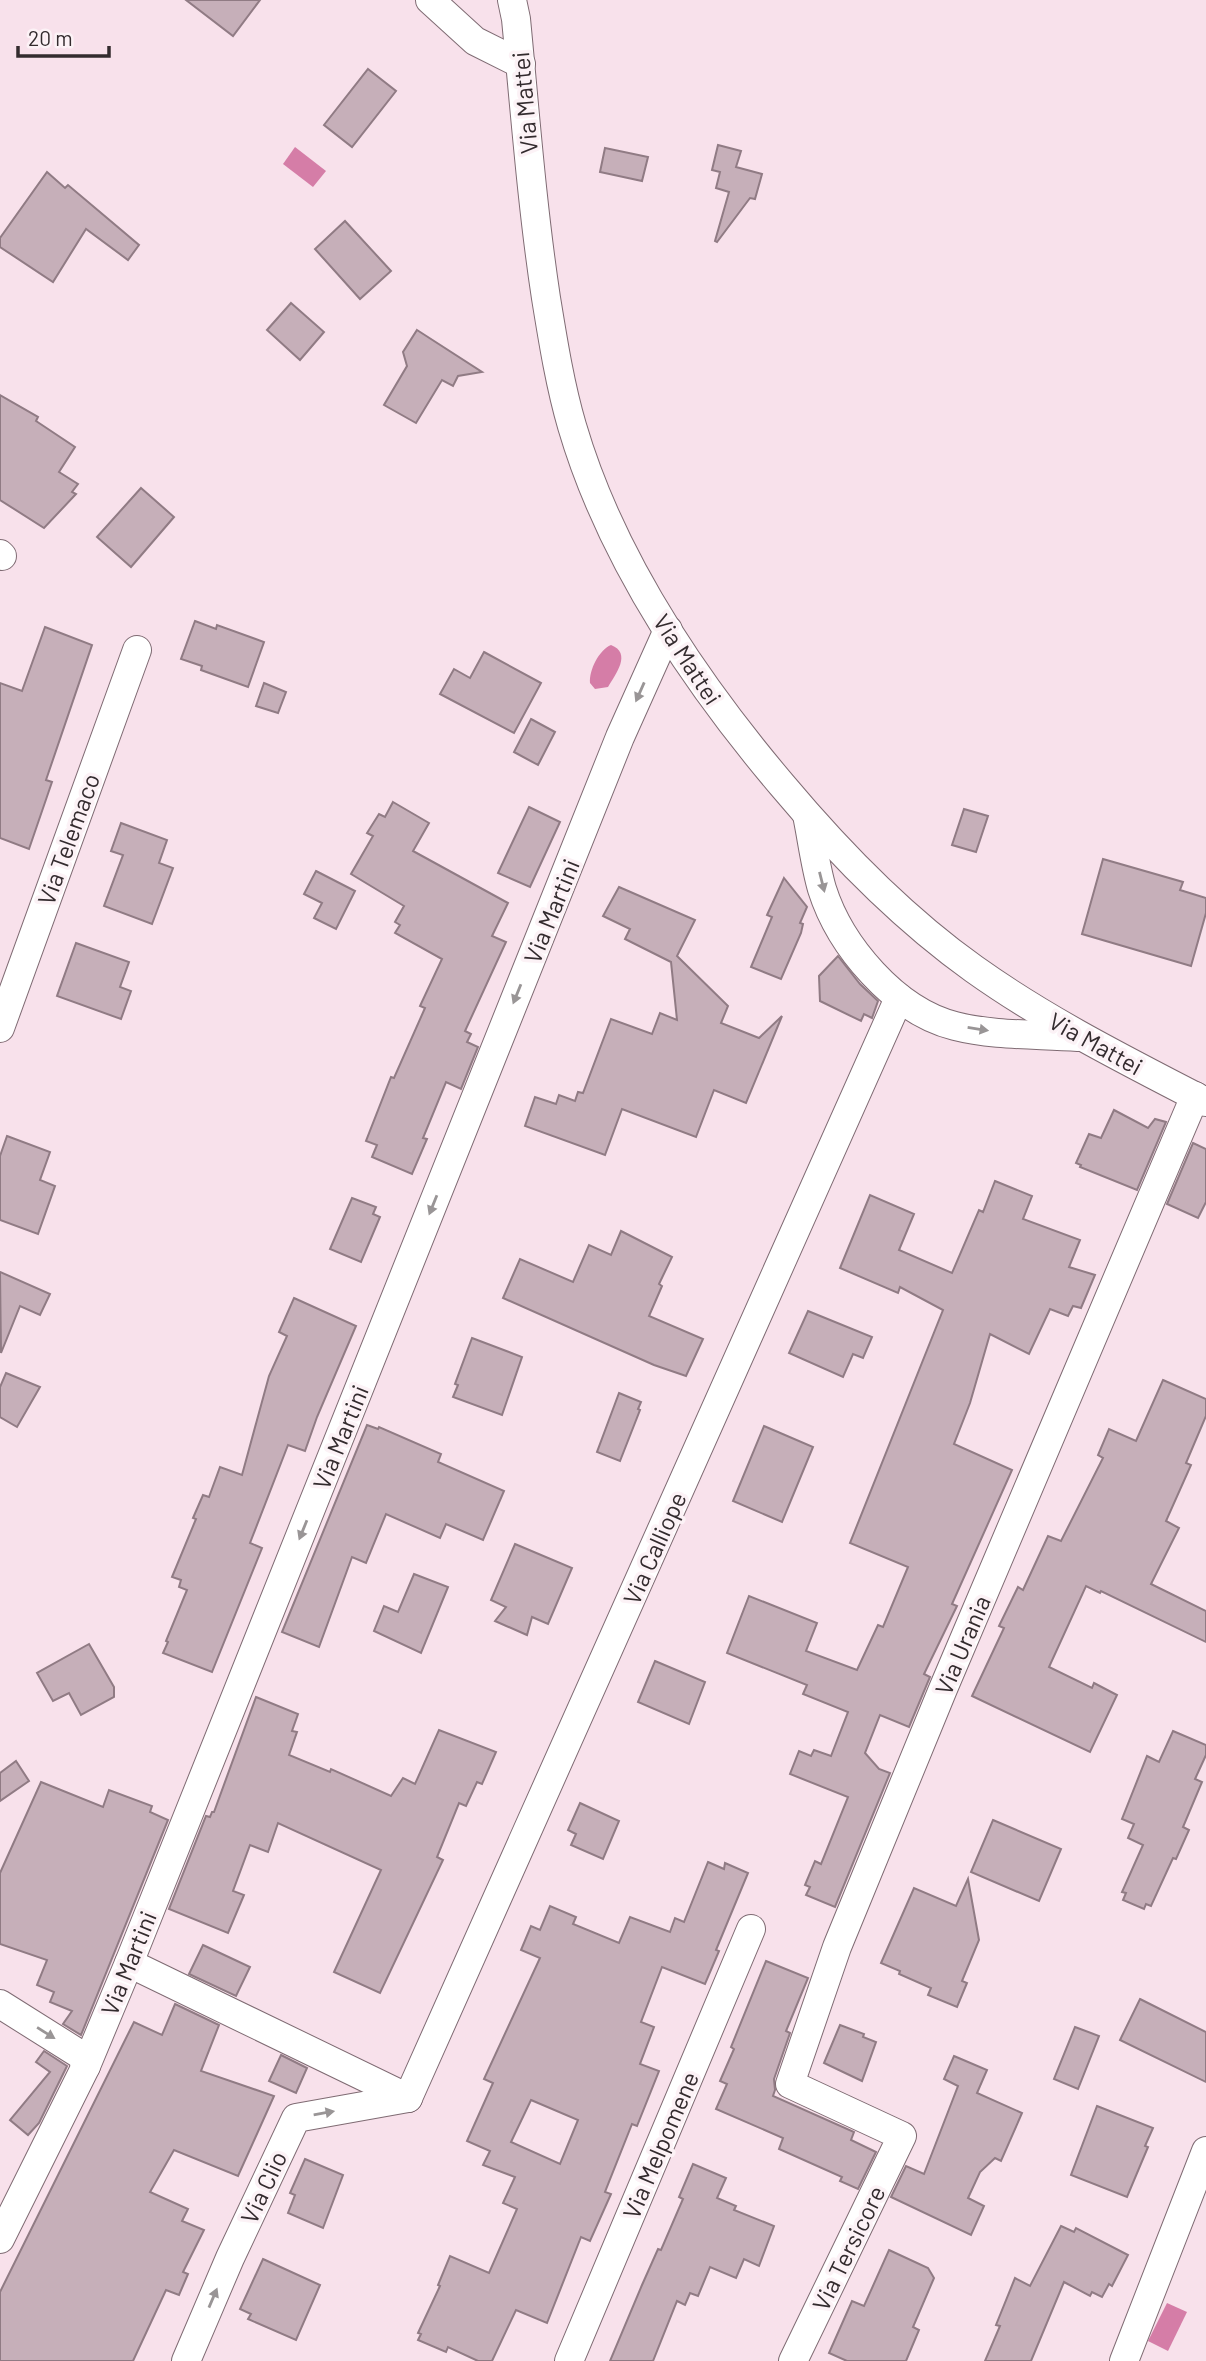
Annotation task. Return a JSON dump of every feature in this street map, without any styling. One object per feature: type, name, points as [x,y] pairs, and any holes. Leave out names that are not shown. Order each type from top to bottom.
[{"type":"street","points":[[430,0],[475,41],[520,64]]},
{"type":"street","name":"Via Mattei","points":[[512,0],[540,259],[571,424],[602,508],[621,548],[699,680],[807,815],[875,887],[935,939],[1009,992],[1082,1037],[1201,1099]]},
{"type":"street","name":"Via Martini","points":[[0,2239],[86,2066],[129,1963],[610,763],[668,630]]},
{"type":"street","name":"Via Telemaco","points":[[0,1028],[137,650]]},
{"type":"street","points":[[807,815],[823,889],[838,923],[853,948],[880,982],[899,998],[923,1013],[954,1026],[992,1032],[1082,1037]]},
{"type":"street","name":"Via Calliope","points":[[408,2098],[899,998]]},
{"type":"street","name":"Via Urania","points":[[902,2136],[790,2084],[842,1934],[949,1676],[1201,1099]]},
{"type":"street","name":"Via Melpomene","points":[[569,2361],[751,1929]]},
{"type":"street","points":[[129,1963],[408,2098]]},
{"type":"street","points":[[0,2004],[81,2056],[86,2066]]},
{"type":"street","name":"Via Clio","points":[[186,2361],[230,2258],[296,2118],[408,2098]]},
{"type":"street","name":"Via Tersicore","points":[[793,2361],[902,2136]]},
{"type":"street","points":[[1124,2361],[1206,2151]]},
{"type":"street","points":[[0,2194],[27,2185]]},
{"type":"shaded area","points":[[295,147],[326,171],[313,187],[283,164]]},
{"type":"shaded area","points":[[611,645],[621,653],[620,664],[608,687],[595,689],[590,683],[593,667],[603,651]]},
{"type":"shaded area","points":[[1167,2303],[1187,2312],[1168,2351],[1148,2341]]},
{"type":"building","points":[[186,0],[260,0],[233,36]]},
{"type":"building","points":[[368,69],[396,91],[352,147],[324,125]]},
{"type":"building","points":[[718,145],[741,151],[736,167],[762,174],[755,199],[750,198],[717,242],[715,241],[729,192],[716,188],[720,172],[712,170]]},
{"type":"building","points":[[605,148],[648,157],[642,181],[600,172]]},
{"type":"building","points":[[47,172],[65,188],[68,185],[139,245],[128,260],[86,229],[53,282],[0,247],[0,238]]},
{"type":"building","points":[[345,221],[391,271],[360,299],[315,249]]},
{"type":"building","points":[[291,303],[324,332],[300,360],[267,330]]},
{"type":"building","points":[[417,330],[482,372],[458,376],[453,386],[442,380],[416,423],[384,405],[407,366],[403,352]]},
{"type":"building","points":[[0,395],[38,417],[36,421],[75,447],[59,472],[78,484],[72,492],[76,494],[44,528],[0,500]]},
{"type":"building","points":[[141,488],[174,517],[131,567],[97,537]]},
{"type":"building","points":[[195,621],[216,629],[217,625],[264,642],[248,687],[201,670],[202,666],[181,659]]},
{"type":"building","points":[[45,627],[92,645],[46,780],[52,782],[29,849],[0,838],[0,683],[22,691]]},
{"type":"building","points":[[484,652],[541,683],[514,733],[440,694],[454,669],[470,678]]},
{"type":"building","points":[[264,683],[286,692],[278,713],[256,706]]},
{"type":"building","points":[[531,719],[555,732],[538,765],[514,752]]},
{"type":"building","points":[[393,802],[429,823],[413,851],[508,903],[492,936],[506,942],[465,1031],[471,1034],[467,1042],[478,1047],[461,1089],[446,1082],[423,1138],[427,1139],[412,1174],[372,1157],[377,1145],[366,1141],[391,1077],[394,1078],[425,1008],[420,1006],[442,959],[395,933],[400,925],[395,922],[404,906],[351,874],[373,836],[367,833],[379,814],[385,817]]},
{"type":"building","points":[[529,807],[560,822],[530,887],[498,873]]},
{"type":"building","points":[[964,809],[988,816],[976,852],[952,845]]},
{"type":"building","points":[[121,823],[167,840],[159,863],[173,868],[152,924],[104,906],[123,855],[111,851]]},
{"type":"building","points":[[1103,859],[1183,882],[1180,890],[1206,898],[1206,913],[1191,966],[1082,934]]},
{"type":"building","points":[[316,871],[355,891],[336,929],[314,918],[322,903],[304,894]]},
{"type":"building","points":[[784,878],[807,907],[800,923],[803,924],[801,933],[781,979],[751,967],[772,917],[767,915]]},
{"type":"building","points":[[619,887],[695,920],[677,956],[728,1006],[721,1023],[759,1038],[782,1016],[746,1103],[714,1090],[696,1137],[622,1109],[605,1155],[525,1126],[535,1097],[556,1104],[559,1095],[575,1101],[578,1092],[583,1093],[611,1019],[652,1034],[660,1013],[677,1020],[671,962],[625,939],[630,929],[603,916]]},
{"type":"building","points":[[76,943],[129,962],[120,987],[131,991],[121,1019],[57,996]]},
{"type":"building","points":[[838,956],[860,984],[878,1001],[872,1018],[864,1014],[861,1021],[820,1001],[819,976]]},
{"type":"building","points":[[1114,1110],[1148,1128],[1155,1119],[1166,1122],[1137,1190],[1076,1163],[1089,1134],[1101,1138]]},
{"type":"building","points":[[7,1136],[50,1152],[40,1180],[55,1186],[38,1234],[0,1220],[0,1156]]},
{"type":"building","points":[[1193,1143],[1206,1149],[1206,1202],[1198,1218],[1167,1204]]},
{"type":"building","points":[[995,1181],[1032,1196],[1023,1219],[1080,1240],[1069,1267],[1095,1275],[1081,1308],[1073,1306],[1068,1316],[1050,1309],[1029,1354],[990,1334],[970,1403],[954,1444],[1012,1470],[952,1604],[957,1606],[924,1674],[930,1677],[909,1727],[880,1715],[865,1753],[879,1769],[890,1773],[835,1907],[806,1895],[810,1887],[805,1885],[815,1861],[821,1864],[848,1797],[790,1774],[799,1751],[811,1756],[814,1750],[831,1756],[848,1712],[803,1694],[807,1685],[727,1653],[749,1596],[817,1623],[806,1651],[857,1670],[878,1625],[883,1627],[908,1567],[850,1543],[943,1310],[900,1287],[898,1293],[840,1268],[870,1195],[914,1214],[899,1250],[952,1273],[979,1210],[983,1212]]},
{"type":"building","points":[[352,1198],[376,1207],[373,1214],[380,1217],[361,1262],[330,1249]]},
{"type":"building","points":[[621,1231],[672,1257],[659,1284],[662,1286],[649,1316],[703,1339],[686,1376],[654,1365],[503,1298],[520,1259],[573,1282],[589,1245],[611,1255]]},
{"type":"building","points":[[0,1272],[50,1294],[40,1315],[20,1306],[1,1353]]},
{"type":"building","points":[[294,1298],[356,1326],[305,1451],[288,1445],[250,1543],[262,1548],[212,1672],[163,1653],[187,1590],[179,1587],[181,1580],[172,1577],[203,1495],[209,1497],[220,1467],[242,1475],[269,1376],[287,1336],[279,1332]]},
{"type":"building","points":[[808,1311],[872,1337],[863,1358],[853,1354],[843,1377],[789,1353]]},
{"type":"building","points":[[472,1338],[522,1357],[502,1415],[453,1397]]},
{"type":"building","points":[[6,1373],[40,1387],[17,1427],[0,1417],[0,1387]]},
{"type":"building","points":[[1163,1380],[1206,1399],[1206,1416],[1186,1463],[1191,1465],[1166,1521],[1179,1528],[1151,1584],[1206,1611],[1206,1642],[1086,1586],[1049,1667],[1092,1688],[1094,1683],[1117,1695],[1090,1752],[972,1696],[1004,1628],[999,1626],[1018,1587],[1023,1590],[1048,1536],[1061,1541],[1103,1458],[1098,1455],[1109,1429],[1136,1441]]},
{"type":"building","points":[[619,1393],[641,1402],[620,1461],[597,1452]]},
{"type":"building","points":[[367,1425],[378,1429],[379,1427],[441,1454],[438,1462],[504,1491],[483,1540],[446,1524],[440,1538],[386,1514],[366,1563],[352,1557],[319,1647],[282,1632]]},
{"type":"building","points":[[764,1426],[813,1447],[782,1522],[733,1501]]},
{"type":"building","points":[[515,1544],[572,1568],[548,1624],[532,1617],[527,1635],[495,1621],[506,1607],[491,1600]]},
{"type":"building","points":[[414,1574],[448,1587],[421,1653],[374,1631],[384,1606],[398,1612]]},
{"type":"building","points":[[89,1644],[114,1687],[114,1697],[81,1715],[69,1693],[53,1701],[37,1673]]},
{"type":"building","points":[[655,1661],[705,1682],[689,1724],[638,1702]]},
{"type":"building","points":[[256,1697],[298,1714],[292,1731],[297,1732],[289,1755],[330,1772],[331,1769],[391,1796],[403,1778],[415,1784],[439,1730],[496,1752],[482,1784],[477,1782],[466,1806],[459,1803],[437,1857],[443,1860],[380,1993],[334,1972],[381,1870],[278,1823],[268,1852],[250,1845],[233,1891],[244,1895],[228,1933],[169,1909],[206,1816],[210,1817],[214,1812]]},
{"type":"building","points":[[1173,1731],[1206,1745],[1206,1755],[1195,1779],[1202,1782],[1183,1827],[1189,1830],[1176,1859],[1173,1858],[1151,1906],[1146,1904],[1144,1909],[1123,1900],[1126,1893],[1122,1892],[1143,1845],[1128,1838],[1134,1824],[1122,1819],[1147,1756],[1159,1762]]},
{"type":"building","points":[[16,1761],[29,1781],[0,1801],[0,1773]]},
{"type":"building","points":[[41,1782],[103,1807],[109,1790],[152,1806],[150,1812],[168,1820],[81,2035],[63,2024],[72,2011],[50,2002],[54,1992],[37,1985],[47,1960],[0,1944],[0,1873]]},
{"type":"building","points":[[580,1803],[619,1821],[603,1859],[571,1845],[576,1834],[568,1830]]},
{"type":"building","points":[[993,1820],[1061,1849],[1039,1901],[971,1872]]},
{"type":"building","points":[[708,1862],[724,1869],[725,1863],[748,1873],[705,1984],[662,1967],[641,2022],[654,2027],[640,2064],[659,2071],[637,2126],[632,2124],[605,2192],[611,2194],[590,2241],[581,2237],[547,2323],[516,2310],[492,2361],[478,2361],[448,2347],[446,2352],[418,2340],[421,2334],[418,2333],[440,2286],[438,2285],[450,2256],[489,2273],[517,2209],[503,2203],[515,2177],[483,2165],[490,2151],[467,2141],[493,2083],[484,2079],[540,1958],[521,1950],[531,1926],[540,1930],[550,1906],[576,1917],[573,1924],[619,1943],[630,1917],[670,1932],[675,1918],[684,1922]],"holes":[[[531,2100],[578,2120],[560,2164],[511,2142]]]},
{"type":"building","points":[[968,1879],[979,1940],[962,1981],[967,1983],[957,2007],[928,1995],[931,1988],[881,1963],[914,1888],[956,1906]]},
{"type":"building","points":[[203,1945],[250,1967],[236,1996],[189,1974]]},
{"type":"building","points":[[766,1961],[808,1978],[786,2031],[790,2033],[774,2079],[773,2096],[854,2132],[851,2140],[876,2152],[858,2189],[840,2181],[842,2177],[779,2149],[783,2138],[716,2109],[727,2084],[720,2081],[734,2049],[731,2047]]},
{"type":"building","points":[[1140,1999],[1206,2032],[1206,2082],[1120,2040]]},
{"type":"building","points":[[175,2004],[219,2025],[201,2071],[274,2096],[238,2176],[174,2150],[150,2192],[188,2209],[182,2221],[204,2230],[183,2272],[188,2274],[179,2295],[166,2290],[133,2361],[0,2361],[0,2292],[134,2022],[162,2035]]},
{"type":"building","points":[[840,2025],[864,2034],[863,2037],[876,2042],[862,2081],[824,2063]]},
{"type":"building","points":[[1075,2027],[1099,2036],[1078,2089],[1054,2079]]},
{"type":"building","points":[[44,2051],[67,2066],[39,2123],[28,2135],[10,2120],[50,2072],[36,2062]]},
{"type":"building","points":[[281,2055],[307,2068],[296,2093],[269,2081]]},
{"type":"building","points":[[954,2056],[987,2070],[977,2093],[1022,2113],[1001,2161],[995,2158],[980,2172],[968,2198],[984,2206],[971,2235],[891,2197],[906,2166],[924,2174],[958,2086],[944,2079]]},
{"type":"building","points":[[1097,2106],[1153,2128],[1127,2197],[1071,2175]]},
{"type":"building","points":[[305,2159],[343,2175],[323,2228],[288,2213],[295,2195],[290,2193]]},
{"type":"building","points":[[693,2164],[726,2178],[717,2198],[736,2206],[734,2210],[774,2226],[759,2266],[744,2259],[736,2278],[710,2267],[698,2296],[690,2293],[685,2305],[677,2301],[653,2361],[610,2361],[658,2249],[661,2250],[683,2199],[679,2197]]},
{"type":"building","points":[[1061,2226],[1074,2232],[1076,2228],[1128,2255],[1112,2286],[1109,2284],[1102,2297],[1092,2292],[1090,2296],[1064,2282],[1031,2361],[985,2361],[1000,2326],[996,2325],[1015,2278],[1030,2286]]},
{"type":"building","points":[[889,2250],[928,2268],[934,2278],[913,2327],[919,2330],[906,2361],[847,2361],[829,2353],[852,2301],[864,2306]]},
{"type":"building","points":[[263,2259],[320,2285],[296,2340],[248,2319],[251,2314],[240,2309]]}]
